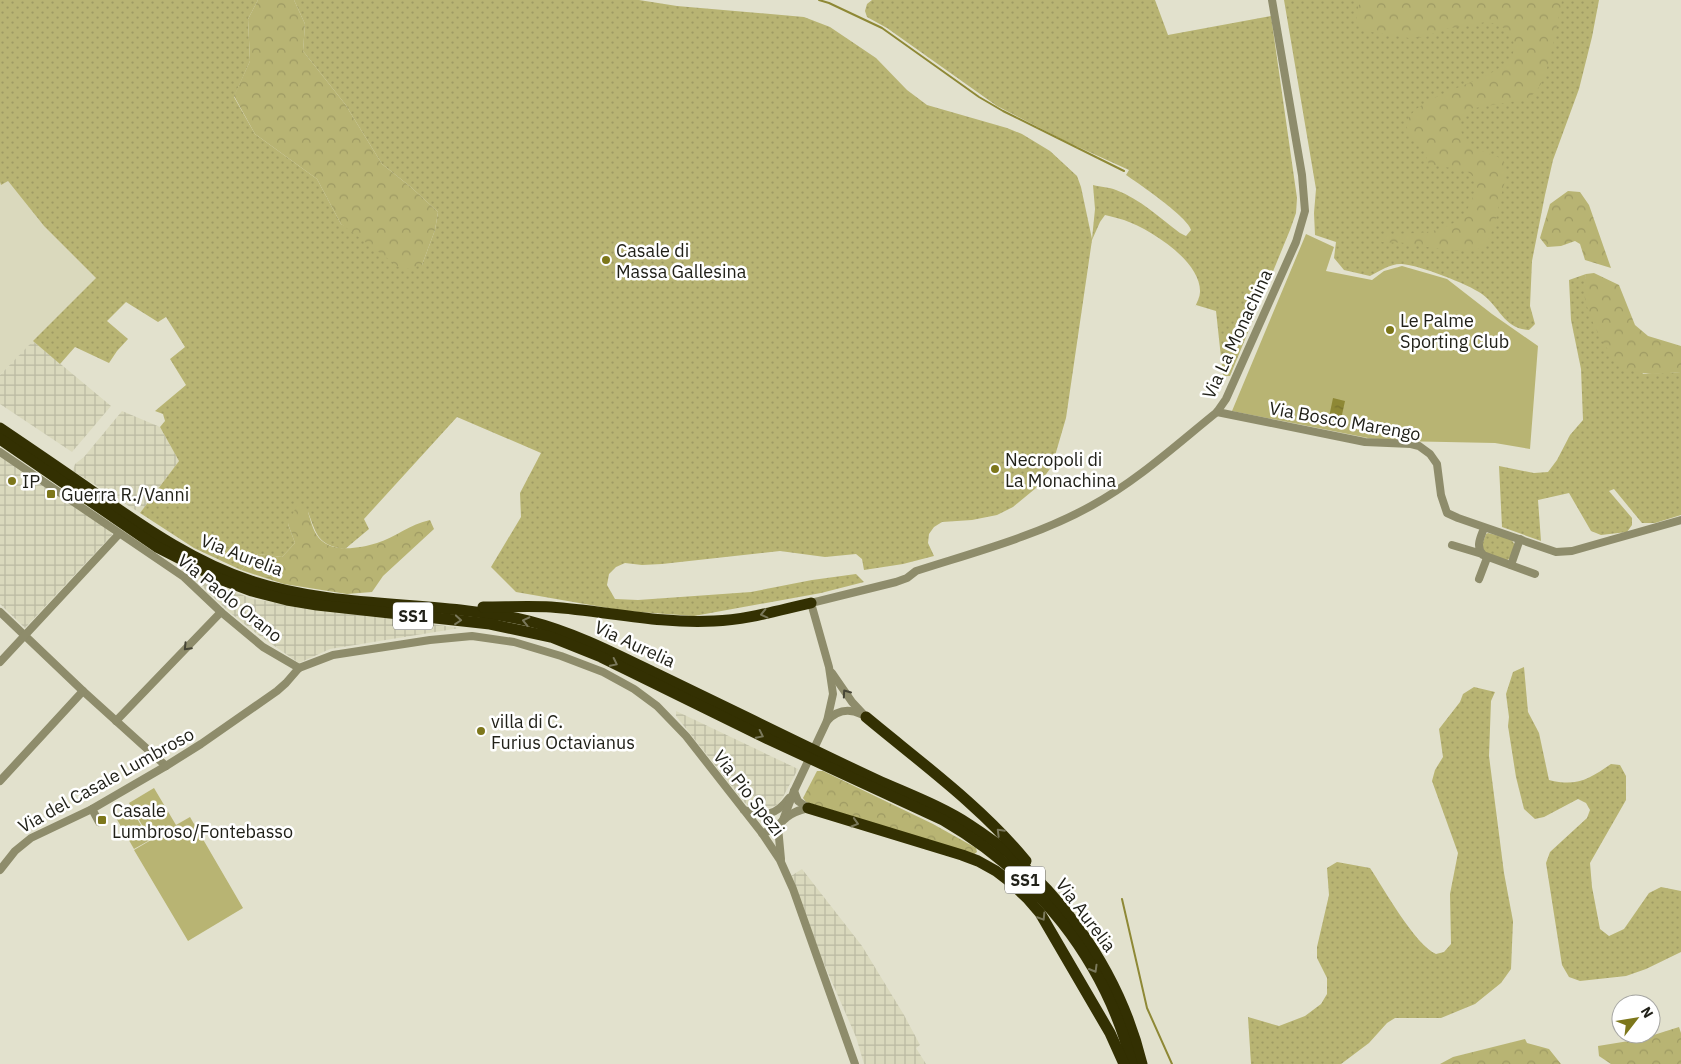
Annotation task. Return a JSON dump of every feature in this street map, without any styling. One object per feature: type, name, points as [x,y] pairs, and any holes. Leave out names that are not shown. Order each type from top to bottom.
[{"type":"highway","points":[[0,419],[30,444],[43,458]]},
{"type":"highway","name":"Via Aurelia","points":[[0,428],[165,541],[222,569],[250,580],[304,594],[500,615],[565,632],[611,651],[824,755],[946,811],[968,824],[1013,857],[1053,896],[1085,936],[1110,978],[1130,1024],[1142,1064]]},
{"type":"highway","name":"Via Aurelia","points":[[0,440],[157,547],[220,579],[252,591],[287,600],[490,624],[551,637],[601,657],[768,739],[943,820],[966,833],[1006,864],[1032,886],[1060,918],[1082,948],[1108,995],[1122,1028],[1132,1064]]},
{"type":"highway","points":[[441,609],[546,607],[662,621],[701,622],[727,620],[811,602]]},
{"type":"highway","points":[[866,717],[997,829],[1025,859],[1053,896]]},
{"type":"highway","points":[[808,808],[962,855],[1003,875],[1040,913],[1110,1033],[1124,1064]]},
{"type":"street","name":"Via La Monachina","points":[[811,602],[896,582],[907,578],[916,571],[1029,534],[1067,518],[1101,500],[1130,481],[1217,412],[1228,394],[1296,242],[1304,217],[1302,175],[1272,0]]},
{"type":"street","name":"Via Bosco Marengo","points":[[1217,412],[1366,442],[1419,446],[1428,452],[1436,462],[1441,495],[1446,511],[1484,528],[1548,550],[1564,553],[1681,520]]},
{"type":"street","points":[[0,452],[119,534],[0,662]]},
{"type":"street","points":[[1480,579],[1484,556],[1479,548],[1479,542],[1484,528]]},
{"type":"street","name":"Via Paolo Orano","points":[[119,534],[184,577],[221,612],[263,647],[298,668]]},
{"type":"street","points":[[1511,565],[1520,539]]},
{"type":"street","points":[[1452,545],[1535,574]]},
{"type":"street","points":[[794,791],[781,808],[769,814],[760,830],[770,831],[778,827],[783,820],[794,791],[827,720],[833,691],[829,667],[811,602]]},
{"type":"street","points":[[0,612],[166,766]]},
{"type":"street","points":[[116,721],[221,612]]},
{"type":"street","name":"Via Pio Spezi","points":[[298,668],[339,654],[430,640],[472,636],[509,640],[561,656],[598,670],[624,683],[647,698],[662,710],[686,736],[760,830],[782,863],[855,1064]]},
{"type":"street","points":[[829,667],[852,702],[866,717]]},
{"type":"street","name":"Via del Casale Lumbroso","points":[[0,870],[15,851],[31,838],[92,809],[201,744],[277,691],[298,668]]},
{"type":"street","points":[[0,782],[83,690]]},
{"type":"street","points":[[827,720],[837,713],[846,710],[857,712],[866,717]]},
{"type":"street","points":[[794,791],[798,801],[808,808]]},
{"type":"street","points":[[783,820],[794,812],[808,808]]},
{"type":"street","points":[[92,809],[99,822]]},
{"type":"street","points":[[744,810],[769,814]]},
{"type":"street","points":[[778,827],[782,863]]},
{"type":"shaded area","points":[[7,180],[44,226],[96,278],[0,375],[0,182],[1,184]]},
{"type":"shaded area","points":[[33,341],[111,406],[72,452],[0,404],[0,375]]},
{"type":"shaded area","points":[[122,411],[160,427],[179,461],[140,513],[73,471],[75,464],[84,457]]},
{"type":"shaded area","points":[[0,452],[111,529],[112,535],[25,628],[0,604]]},
{"type":"shaded area","points":[[185,570],[252,599],[460,628],[330,649],[299,663],[228,611]]},
{"type":"shaded area","points":[[676,711],[798,769],[777,805],[769,808],[751,807],[745,803],[676,716]]},
{"type":"shaded area","points":[[802,869],[862,946],[904,1015],[920,1045],[916,1048],[926,1064],[864,1064],[856,1037],[821,957],[791,876]]},
{"type":"green space","points":[[0,0],[258,0],[248,19],[250,61],[234,97],[255,134],[317,179],[341,224],[422,265],[435,230],[438,212],[382,164],[345,104],[303,51],[305,24],[294,0],[639,0],[677,6],[804,17],[830,27],[876,58],[907,90],[927,105],[1007,128],[1022,134],[1050,151],[1077,176],[1092,239],[1095,209],[1093,185],[1113,189],[1133,198],[1186,236],[1191,230],[1182,217],[1173,209],[1126,175],[1129,170],[1065,141],[997,106],[887,28],[867,17],[865,11],[867,4],[872,0],[1155,0],[1168,35],[1271,16],[1297,198],[1296,213],[1230,376],[1223,376],[1216,311],[1196,305],[1195,307],[1200,292],[1198,280],[1192,269],[1183,258],[1160,239],[1135,224],[1105,215],[1092,240],[1066,418],[1052,466],[1036,488],[1013,507],[997,515],[972,520],[942,522],[934,527],[929,534],[928,543],[934,556],[903,564],[864,570],[862,559],[856,554],[825,557],[780,551],[662,564],[642,565],[625,563],[616,567],[609,574],[607,585],[615,599],[638,600],[751,592],[812,580],[856,574],[864,582],[821,593],[694,616],[625,611],[516,592],[491,567],[521,517],[520,493],[541,453],[457,417],[364,519],[369,529],[345,549],[329,545],[320,538],[308,512],[288,524],[295,543],[282,557],[258,554],[241,570],[194,548],[140,513],[179,461],[160,427],[165,421],[163,414],[155,411],[186,385],[170,359],[185,347],[166,317],[158,322],[126,302],[107,321],[128,339],[109,363],[75,347],[60,364],[33,341],[96,278],[44,226],[8,181],[1,185]]},
{"type":"green space","points":[[258,0],[294,0],[305,24],[303,51],[345,104],[382,164],[438,212],[435,230],[422,265],[403,270],[341,224],[317,179],[255,134],[234,96],[250,61],[248,19]]},
{"type":"green space","points":[[1284,0],[1599,0],[1579,89],[1553,160],[1545,195],[1532,261],[1530,306],[1535,324],[1529,330],[1521,329],[1508,322],[1482,294],[1455,280],[1431,271],[1402,264],[1390,266],[1370,276],[1344,270],[1334,258],[1336,242],[1315,235],[1316,189]]},
{"type":"green space","points":[[1362,0],[1562,0],[1544,79],[1537,90],[1528,99],[1469,109],[1462,116],[1459,128],[1469,146],[1503,159],[1506,171],[1495,221],[1489,239],[1482,247],[1466,251],[1406,243],[1382,242],[1379,239],[1393,235],[1430,232],[1441,229],[1451,225],[1466,211],[1471,202],[1476,179],[1467,171],[1429,164],[1421,145],[1408,133],[1407,125],[1412,114],[1423,105],[1438,96],[1491,73],[1504,64],[1514,50],[1511,33],[1497,24],[1486,22],[1440,30],[1426,37],[1409,38],[1365,31],[1359,24],[1356,16]]},
{"type":"green space","points":[[1568,191],[1580,192],[1589,205],[1611,268],[1585,260],[1580,244],[1575,241],[1561,246],[1547,247],[1540,238],[1550,204]]},
{"type":"green space","name":"Le Palme Sporting Club","points":[[1306,234],[1334,247],[1326,271],[1372,280],[1384,271],[1402,266],[1447,279],[1492,314],[1538,346],[1530,449],[1495,443],[1397,441],[1368,438],[1232,411]]},
{"type":"green space","points":[[1594,273],[1619,285],[1635,325],[1648,336],[1681,346],[1681,372],[1640,373],[1620,364],[1599,336],[1589,313],[1584,289],[1586,274]]},
{"type":"green space","points":[[1586,274],[1584,292],[1643,374],[1681,372],[1681,515],[1655,523],[1642,523],[1614,489],[1609,491],[1632,518],[1632,525],[1627,532],[1601,535],[1591,531],[1569,493],[1538,500],[1541,541],[1502,527],[1499,466],[1534,473],[1548,472],[1557,460],[1570,435],[1583,420],[1581,369],[1571,320],[1569,280]]},
{"type":"green space","points":[[297,505],[308,512],[316,534],[321,540],[335,547],[352,548],[377,543],[416,524],[430,520],[434,529],[383,576],[372,592],[347,594],[284,584],[241,570],[258,554],[282,557],[295,543],[288,524]]},
{"type":"green space","points":[[1488,533],[1511,539],[1515,545],[1512,554],[1507,560],[1505,561],[1484,553],[1482,545]]},
{"type":"green space","points":[[1524,667],[1528,712],[1539,733],[1549,780],[1567,783],[1575,782],[1589,778],[1611,764],[1620,765],[1626,776],[1626,800],[1590,863],[1592,887],[1600,929],[1609,936],[1624,929],[1649,893],[1661,887],[1681,891],[1681,952],[1646,969],[1626,976],[1580,981],[1569,977],[1562,965],[1546,863],[1550,852],[1587,818],[1590,810],[1586,803],[1578,799],[1544,817],[1535,819],[1524,809],[1516,777],[1508,726],[1509,717],[1506,694],[1513,672]]},
{"type":"green space","points":[[1474,687],[1495,692],[1491,701],[1489,756],[1504,873],[1513,921],[1511,969],[1501,983],[1475,1004],[1441,1018],[1395,1018],[1387,1023],[1369,1043],[1341,1064],[1251,1064],[1248,1017],[1279,1026],[1305,1016],[1321,1004],[1327,994],[1327,978],[1317,958],[1317,947],[1329,895],[1327,868],[1337,862],[1370,868],[1391,902],[1419,940],[1428,949],[1436,954],[1444,952],[1451,944],[1450,894],[1458,853],[1432,781],[1435,770],[1443,757],[1439,729],[1460,702],[1463,694]]},
{"type":"green space","points":[[817,771],[823,771],[933,824],[976,848],[977,852],[973,855],[806,802],[803,798]]},
{"type":"green space","points":[[154,788],[176,825],[190,817],[243,908],[188,941],[134,850],[151,840],[129,803]]},
{"type":"green space","points":[[130,807],[150,840],[134,849],[115,816]]},
{"type":"green space","points":[[1679,1027],[1681,1033],[1681,1064],[1611,1064],[1599,1056],[1598,1046],[1611,1044],[1661,1044],[1661,1033]]},
{"type":"green space","points":[[1525,1039],[1527,1043],[1549,1049],[1561,1064],[1440,1064],[1453,1057]]},
{"type":"water","points":[[1333,398],[1345,401],[1340,424],[1328,422]]},
{"type":"waterway","points":[[819,0],[882,28],[979,97],[1003,111],[1124,171]]},
{"type":"waterway","points":[[1122,899],[1147,1008],[1172,1064]]},
{"type":"place","name":"Casale di Massa Gallesina","points":[[606,260]]},
{"type":"place","name":"Le Palme Sporting Club","points":[[1390,330]]},
{"type":"place","name":"Necropoli di La Monachina","points":[[995,469]]},
{"type":"place","name":"IP","points":[[12,481]]},
{"type":"place","name":"Guerra R./Vanni","points":[[51,494]]},
{"type":"place","name":"villa di C. Furius Octavianus","points":[[481,731]]},
{"type":"place","name":"Casale Lumbroso/Fontebasso","points":[[102,820]]}]
